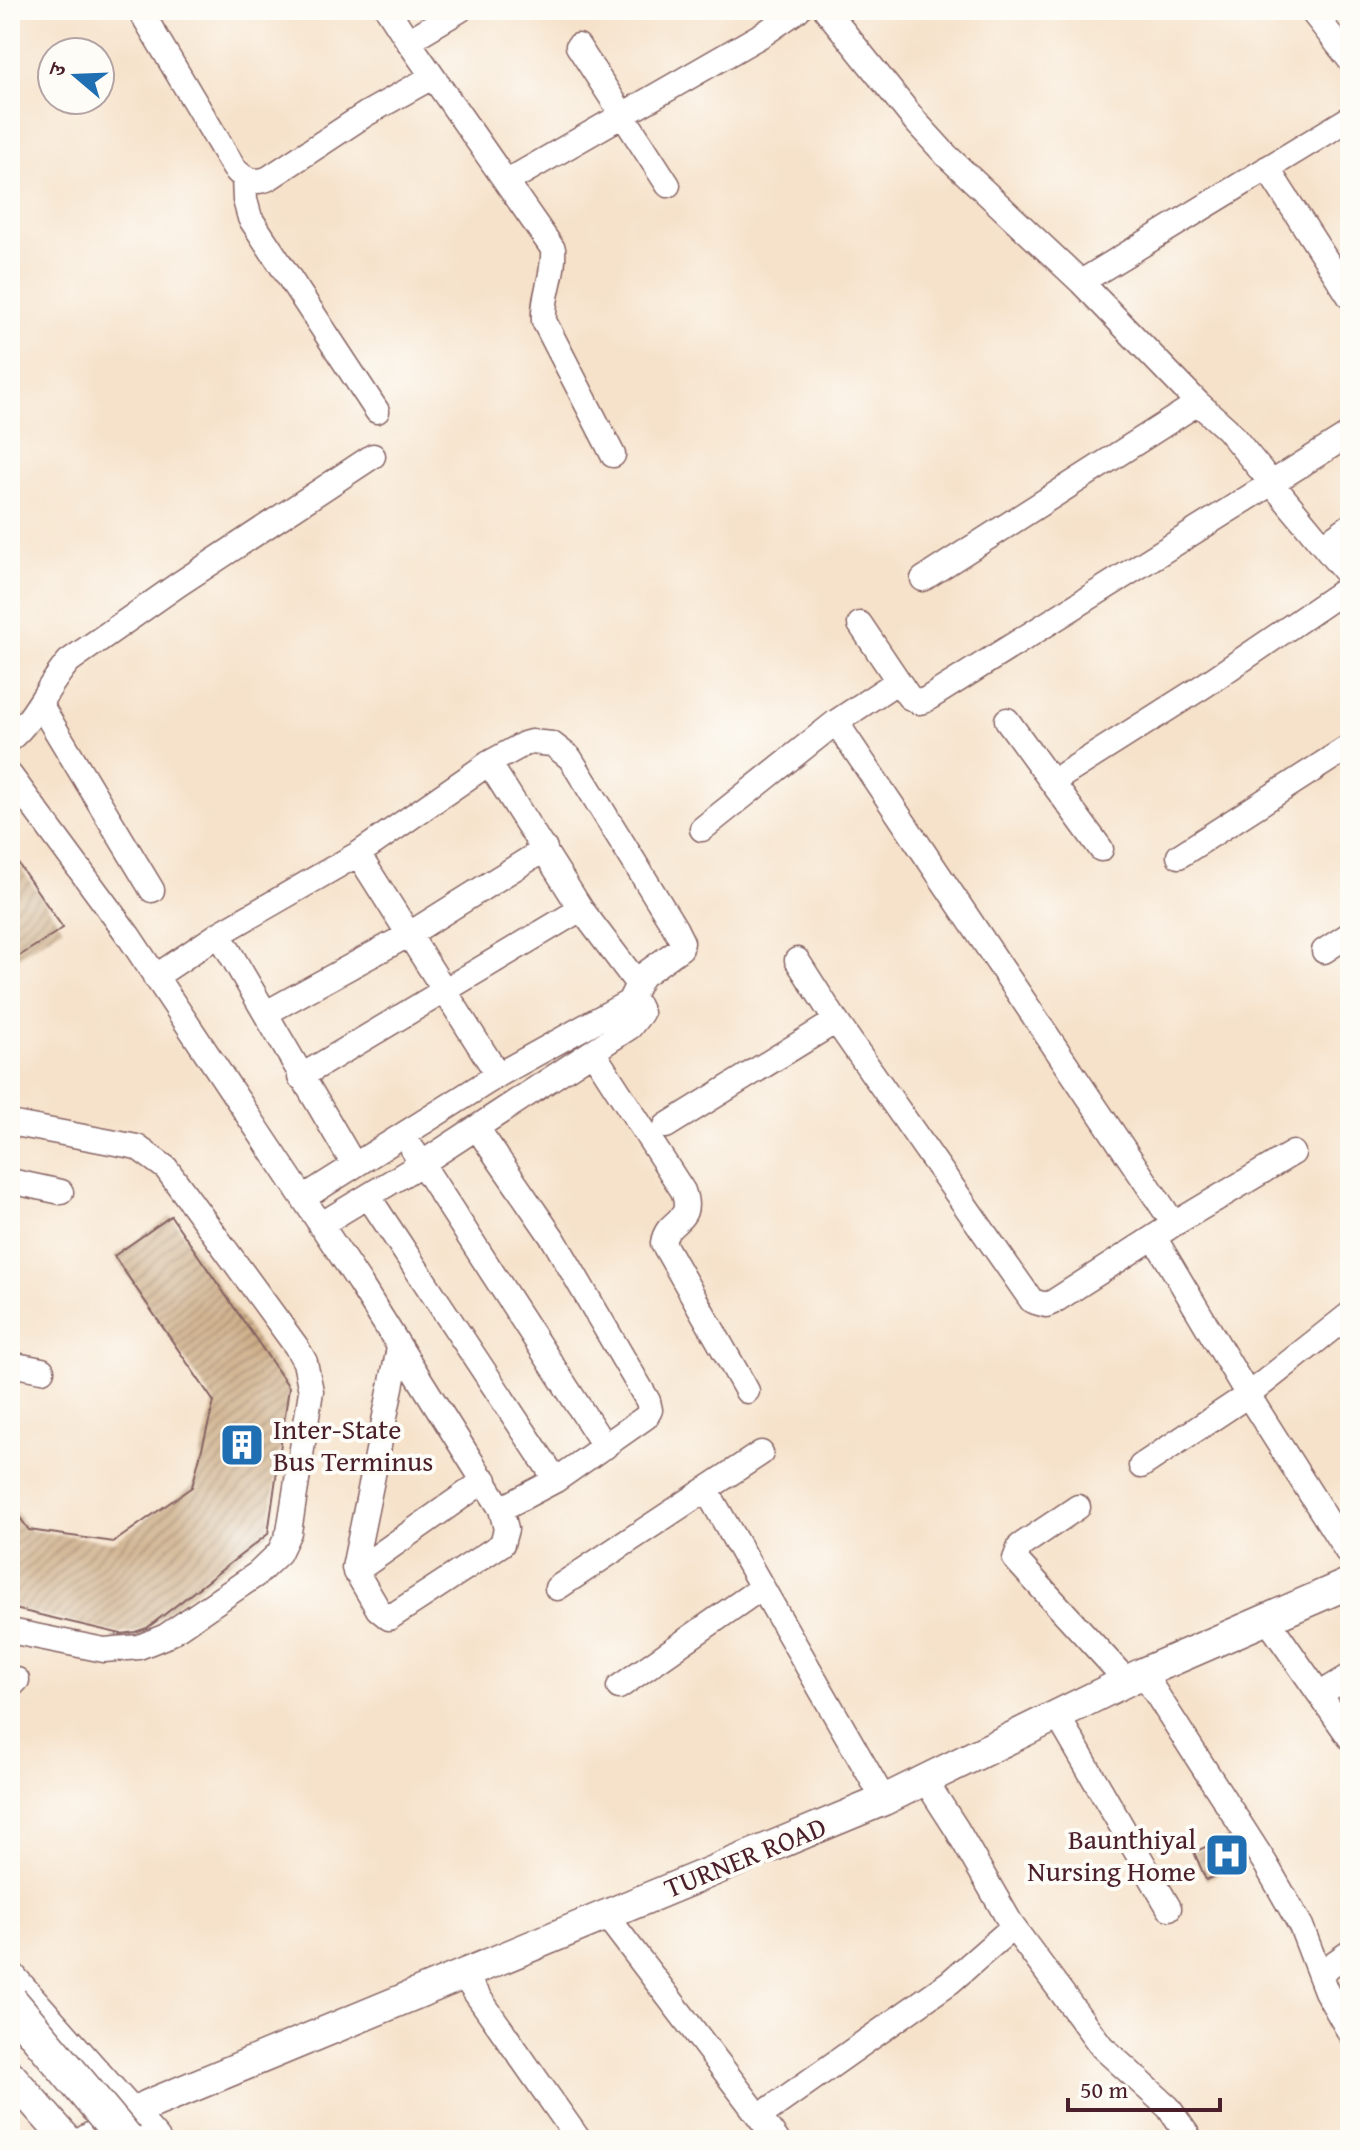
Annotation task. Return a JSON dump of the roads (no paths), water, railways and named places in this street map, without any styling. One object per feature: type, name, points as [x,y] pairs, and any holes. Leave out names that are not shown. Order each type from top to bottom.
[{"type":"highway","points":[[10,2002],[130,2127]]},
{"type":"highway","points":[[10,2037],[100,2140]]},
{"type":"main road","name":"TURNER ROAD","points":[[87,2140],[130,2127],[162,2099],[884,1800],[1135,1677],[1350,1583]]},
{"type":"main road","points":[[10,1976],[130,2127],[155,2140]]},
{"type":"main road","points":[[10,2075],[67,2140]]},
{"type":"street","points":[[140,10],[234,168],[244,178],[261,182],[366,114],[432,77]]},
{"type":"street","points":[[388,10],[553,249],[544,321],[613,455]]},
{"type":"street","points":[[408,41],[460,10]]},
{"type":"street","points":[[508,181],[765,33],[798,10]]},
{"type":"street","points":[[826,10],[947,156],[1081,282],[1227,429],[1350,578]]},
{"type":"street","points":[[1311,10],[1350,60]]},
{"type":"street","points":[[578,46],[668,185]]},
{"type":"street","points":[[1081,282],[1350,118]]},
{"type":"street","points":[[1267,168],[1350,297]]},
{"type":"street","points":[[244,178],[250,218],[377,411]]},
{"type":"street","points":[[923,579],[1198,403]]},
{"type":"street","points":[[860,624],[909,697],[924,701],[1350,434]]},
{"type":"street","points":[[10,739],[28,722],[56,676],[69,661],[373,456]]},
{"type":"street","points":[[1323,545],[1350,526]]},
{"type":"street","points":[[1052,782],[1205,685],[1350,586]]},
{"type":"street","points":[[702,829],[836,722],[898,681]]},
{"type":"street","points":[[40,704],[152,890]]},
{"type":"street","points":[[1007,720],[1101,849]]},
{"type":"street","points":[[836,722],[1164,1230],[1248,1395],[1350,1556]]},
{"type":"street","points":[[155,977],[219,934],[358,854],[489,763],[531,742],[552,744],[570,758],[682,942],[680,950],[649,969],[633,992],[303,1198]]},
{"type":"street","points":[[1179,856],[1350,746]]},
{"type":"street","points":[[320,1225],[534,1092],[630,1027],[640,1016],[633,992],[489,763]]},
{"type":"street","points":[[10,775],[128,935],[359,1282],[501,1509],[506,1529],[502,1544],[389,1618],[382,1614],[355,1572],[399,1348]]},
{"type":"street","points":[[266,1013],[408,935],[545,849]]},
{"type":"street","points":[[358,854],[443,991],[507,1071],[534,1092]]},
{"type":"street","points":[[300,1077],[581,909]]},
{"type":"street","points":[[219,934],[354,1165]]},
{"type":"street","points":[[1324,951],[1350,934]]},
{"type":"street","points":[[797,960],[836,1021],[1032,1301],[1039,1305],[1053,1302],[1164,1230],[1293,1153]]},
{"type":"street","points":[[666,1126],[836,1021]]},
{"type":"street","points":[[593,1052],[683,1191],[687,1209],[685,1215],[669,1228],[663,1243],[747,1391]]},
{"type":"street","points":[[10,1123],[137,1147],[166,1168],[296,1346],[305,1362],[311,1391],[289,1532],[279,1553],[257,1574],[166,1636],[139,1647],[104,1650],[10,1631]]},
{"type":"street","points":[[477,1128],[554,1240],[648,1401],[650,1410],[646,1417],[556,1480],[501,1509]]},
{"type":"street","points":[[403,1135],[605,1447]]},
{"type":"street","points":[[10,1181],[61,1192]]},
{"type":"street","points":[[368,1196],[556,1480]]},
{"type":"street","points":[[1141,1466],[1248,1395],[1350,1314]]},
{"type":"street","points":[[10,1364],[42,1370]]},
{"type":"street","points":[[557,1588],[761,1453]]},
{"type":"street","points":[[355,1572],[485,1480]]},
{"type":"street","points":[[707,1491],[884,1800]]},
{"type":"street","points":[[1078,1507],[1020,1546],[1015,1559],[1135,1677],[1265,1863],[1301,1926],[1326,1991],[1350,2033]]},
{"type":"street","points":[[619,1687],[761,1588]]},
{"type":"street","points":[[1267,1619],[1350,1738]]},
{"type":"street","points":[[1320,1694],[1350,1676]]},
{"type":"street","points":[[1057,1715],[1169,1908]]},
{"type":"street","points":[[925,1780],[1013,1927],[1102,2047],[1168,2107],[1191,2140]]},
{"type":"street","points":[[606,1915],[777,2140]]},
{"type":"street","points":[[760,2116],[950,1982],[1013,1927]]},
{"type":"street","points":[[1320,1973],[1350,1952]]},
{"type":"street","points":[[463,1975],[579,2140]]},
{"type":"place","name":"Inter-State Bus Terminus","points":[[242,1445]]},
{"type":"place","name":"Baunthiyal Nursing Home","points":[[1227,1855]]}]
